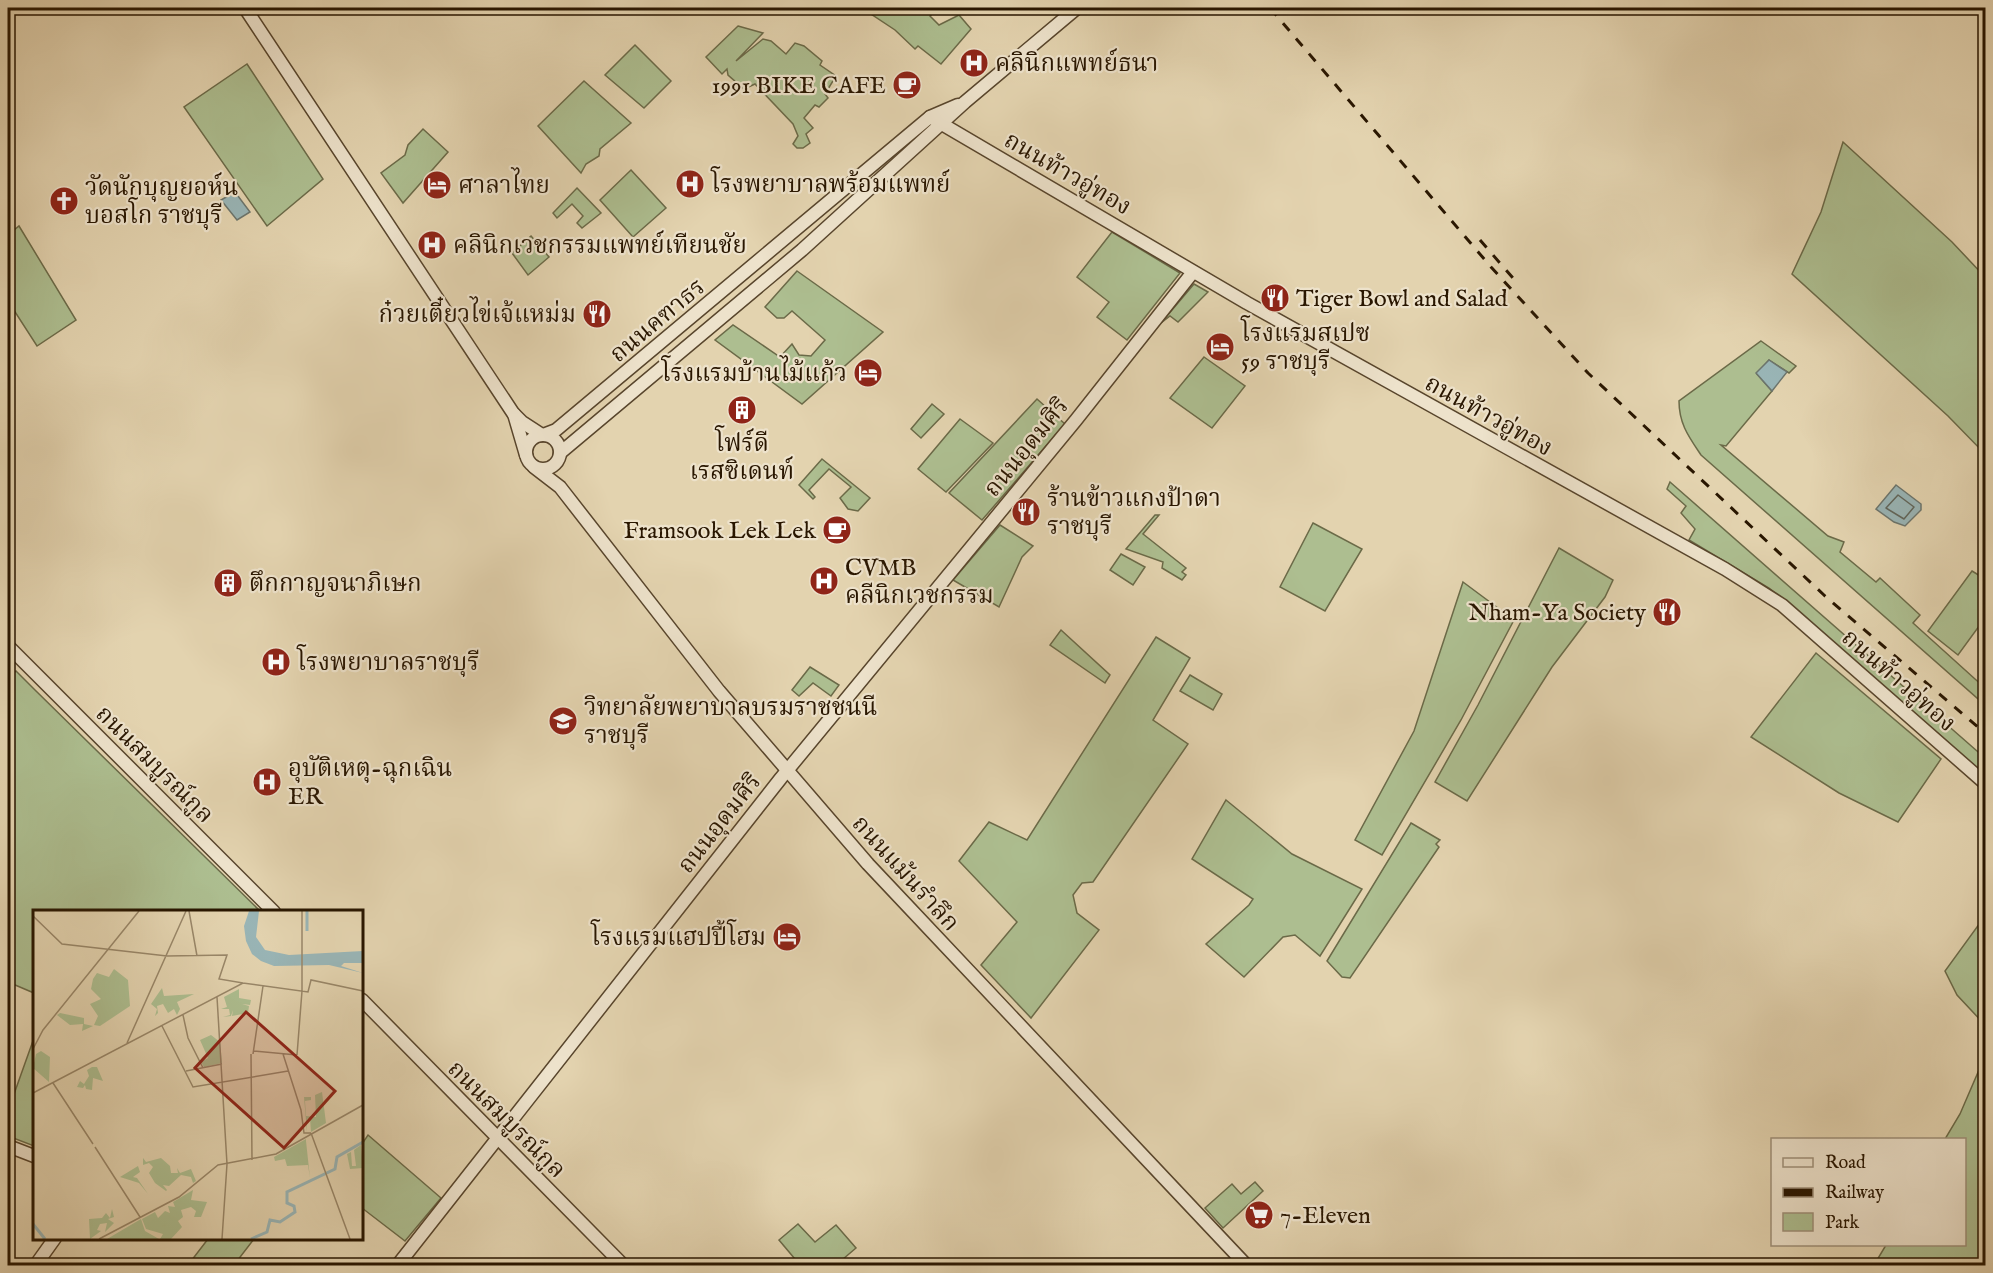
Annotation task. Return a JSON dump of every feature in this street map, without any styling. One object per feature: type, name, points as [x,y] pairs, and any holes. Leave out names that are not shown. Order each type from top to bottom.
[{"type":"street","points":[[245,8],[513,413],[522,422],[556,441],[560,455],[560,487]]},
{"type":"street","name":"ถนนคฑาธร","points":[[560,455],[802,250],[965,102],[1077,8]]},
{"type":"street","name":"ถนนคฑาธร","points":[[542,435],[556,430],[930,117],[965,102]]},
{"type":"street","name":"ถนนท้าวอู่ทอง","points":[[930,117],[1015,165],[1193,272],[1725,569],[1782,605],[1986,784]]},
{"type":"street","name":"ถนนอุดมศิริ","points":[[397,1266],[788,772],[1076,420],[1193,272]]},
{"type":"street","points":[[513,413],[526,456],[534,467],[550,468],[560,455]]},
{"type":"street","points":[[526,456],[529,442],[542,435]]},
{"type":"street","name":"ถนนแม้นรำลึก","points":[[534,467],[560,487],[667,627],[868,864],[1247,1266]]},
{"type":"street","name":"ถนนสมบูรณ์กูล","points":[[8,646],[272,910]]},
{"type":"street","name":"ถนนสมบูรณ์กูล","points":[[363,1001],[624,1266]]},
{"type":"street","points":[[8,1146],[33,1156]]},
{"type":"street","points":[[35,1266],[54,1240]]},
{"type":"green space","points":[[873,8],[939,8],[930,16],[939,25],[959,15],[971,29],[941,64],[918,46],[915,49],[895,30],[871,14],[875,9]]},
{"type":"green space","points":[[738,26],[763,33],[736,61],[763,39],[771,41],[786,54],[795,43],[804,46],[822,61],[820,65],[836,76],[825,94],[828,98],[819,107],[815,105],[804,118],[813,128],[806,134],[810,143],[803,148],[797,148],[793,144],[798,136],[793,124],[755,84],[744,89],[728,75],[727,69],[722,74],[706,57]]},
{"type":"green space","points":[[635,45],[671,81],[644,108],[605,75]]},
{"type":"green space","points":[[247,64],[323,179],[267,226],[184,107]]},
{"type":"green space","points":[[584,81],[631,123],[600,149],[599,156],[586,164],[581,173],[538,126]]},
{"type":"green space","points":[[423,129],[448,152],[403,203],[381,173],[405,155],[408,145]]},
{"type":"green space","points":[[1843,142],[1952,242],[1985,277],[1985,454],[1948,416],[1792,274],[1821,212]]},
{"type":"green space","points":[[631,170],[666,208],[633,237],[600,200]]},
{"type":"green space","points":[[577,188],[601,213],[582,228],[577,223],[583,216],[572,204],[557,218],[553,213]]},
{"type":"green space","points":[[19,226],[76,320],[37,346],[8,301],[8,235]]},
{"type":"green space","points":[[1112,232],[1180,273],[1127,340],[1097,317],[1109,302],[1077,277]]},
{"type":"green space","points":[[531,236],[549,257],[528,275],[512,253]]},
{"type":"green space","points":[[797,271],[883,332],[802,404],[715,340],[733,325],[780,357],[792,344],[799,355],[811,356],[825,340],[792,311],[784,318],[777,318],[765,307]]},
{"type":"green space","points":[[1194,284],[1208,292],[1178,322],[1170,316],[1161,323]]},
{"type":"green space","points":[[1761,341],[1796,366],[1789,373],[1769,360],[1757,374],[1772,391],[1726,446],[1721,445],[1828,536],[1844,542],[1840,552],[1876,582],[1880,578],[1920,615],[1913,623],[1985,688],[1985,705],[1701,455],[1692,442],[1683,423],[1679,401]]},
{"type":"green space","points":[[1204,357],[1245,386],[1212,428],[1170,398]]},
{"type":"green space","points":[[1037,399],[1065,424],[982,520],[949,493]]},
{"type":"green space","points":[[932,404],[944,414],[921,438],[911,429]]},
{"type":"green space","points":[[960,419],[993,443],[946,492],[918,469]]},
{"type":"green space","points":[[822,459],[870,498],[858,511],[848,509],[840,498],[851,487],[829,469],[809,490],[815,497],[813,499],[799,485]]},
{"type":"green space","points":[[1670,482],[1985,758],[1985,775],[1798,611],[1769,588],[1689,540],[1695,529],[1681,513],[1686,506],[1667,489]]},
{"type":"green space","points":[[1155,515],[1159,515],[1143,534],[1186,568],[1182,572],[1186,575],[1182,580],[1162,568],[1163,562],[1126,549]]},
{"type":"green space","points":[[1313,523],[1362,549],[1325,611],[1280,587]]},
{"type":"green space","points":[[1000,525],[1033,546],[1022,557],[999,607],[953,580]]},
{"type":"green space","points":[[1559,548],[1613,580],[1605,597],[1552,667],[1467,801],[1435,782],[1478,705]]},
{"type":"green space","points":[[1121,554],[1145,567],[1133,585],[1110,570]]},
{"type":"green space","points":[[1972,571],[1985,579],[1985,618],[1958,655],[1928,631]]},
{"type":"green space","points":[[1463,582],[1514,620],[1461,720],[1382,855],[1355,840],[1414,731]]},
{"type":"green space","points":[[1061,630],[1110,675],[1105,683],[1050,645]]},
{"type":"green space","points":[[1156,637],[1190,658],[1153,720],[1188,744],[1093,882],[1082,883],[1073,895],[1077,913],[1099,930],[1031,1018],[981,965],[1017,922],[959,861],[989,822],[1027,840]]},
{"type":"green space","points":[[1816,653],[1941,759],[1898,822],[1839,793],[1751,737]]},
{"type":"green space","points":[[810,667],[839,685],[831,696],[813,683],[799,696],[792,690]]},
{"type":"green space","points":[[16,671],[259,910],[33,910],[33,993],[8,982],[8,676]]},
{"type":"green space","points":[[1190,675],[1222,694],[1213,710],[1180,691]]},
{"type":"green space","points":[[1226,800],[1292,854],[1362,889],[1320,956],[1295,935],[1283,937],[1244,977],[1206,944],[1253,899],[1192,859]]},
{"type":"green space","points":[[1411,823],[1440,840],[1436,844],[1439,847],[1350,978],[1342,977],[1327,961]]},
{"type":"green space","points":[[1985,916],[1985,1025],[1957,995],[1945,971]]},
{"type":"green space","points":[[33,1041],[33,1146],[8,1136],[8,1111]]},
{"type":"green space","points":[[1985,1056],[1985,1265],[1874,1265],[1885,1246],[1966,1246],[1966,1138],[1946,1138],[1960,1114]]},
{"type":"green space","points":[[368,1135],[441,1198],[405,1241],[363,1209],[363,1142]]},
{"type":"green space","points":[[1255,1182],[1263,1191],[1223,1228],[1205,1208],[1232,1184],[1241,1194]]},
{"type":"green space","points":[[798,1224],[815,1242],[836,1225],[856,1248],[836,1265],[800,1265],[779,1240]]},
{"type":"green space","points":[[207,1240],[253,1240],[234,1265],[188,1265]]},
{"type":"water","points":[[235,192],[250,212],[237,220],[221,200]]},
{"type":"water","points":[[1769,360],[1787,372],[1772,391],[1756,373]]},
{"type":"water","points":[[1896,485],[1921,504],[1921,510],[1905,526],[1894,522],[1876,509]]},
{"type":"railway","points":[[1270,8],[1491,267],[1588,373],[1825,596],[1986,734]]},
{"type":"railway","points":[[1480,240],[1519,285]]},
{"type":"place","name":"คลินิกแพทย์ธนา","points":[[974,63]]},
{"type":"place","name":"1991 BIKE CAFE","points":[[907,85]]},
{"type":"place","name":"โรงพยาบาลพร้อมแพทย์","points":[[690,184]]},
{"type":"place","name":"ศาลาไทย","points":[[437,185]]},
{"type":"place","name":"วัดนักบุญยอห์น บอสโก ราชบุรี","points":[[64,201]]},
{"type":"place","name":"คลินิกเวชกรรมแพทย์เทียนชัย","points":[[432,245]]},
{"type":"place","name":"Tiger Bowl and Salad","points":[[1275,298]]},
{"type":"place","name":"ก๋วยเตี๋ยวไข่เจ้แหม่ม","points":[[597,314]]},
{"type":"place","name":"โรงแรมสเปซ 59 ราชบุรี","points":[[1220,347]]},
{"type":"place","name":"โรงแรมบ้านไม้แก้ว","points":[[868,373]]},
{"type":"place","name":"โฟร์ดี เรสซิเดนท์","points":[[742,410]]},
{"type":"place","name":"ร้านข้าวแกงป้าดา ราชบุรี","points":[[1026,512]]},
{"type":"place","name":"Framsook Lek Lek","points":[[837,530]]},
{"type":"place","name":"CVMB คลีนิกเวชกรรม","points":[[824,581]]},
{"type":"place","name":"ตึกกาญจนาภิเษก","points":[[228,583]]},
{"type":"place","name":"Nham-Ya Society","points":[[1667,612]]},
{"type":"place","name":"โรงพยาบาลราชบุรี","points":[[276,662]]},
{"type":"place","name":"วิทยาลัยพยาบาลบรมราชชนนี ราชบุรี","points":[[563,721]]},
{"type":"place","name":"อุบัติเหตุ-ฉุกเฉิน ER","points":[[267,782]]},
{"type":"place","name":"โรงแรมแฮปปี้โฮม","points":[[787,937]]},
{"type":"place","name":"7-Eleven","points":[[1259,1215]]}]
